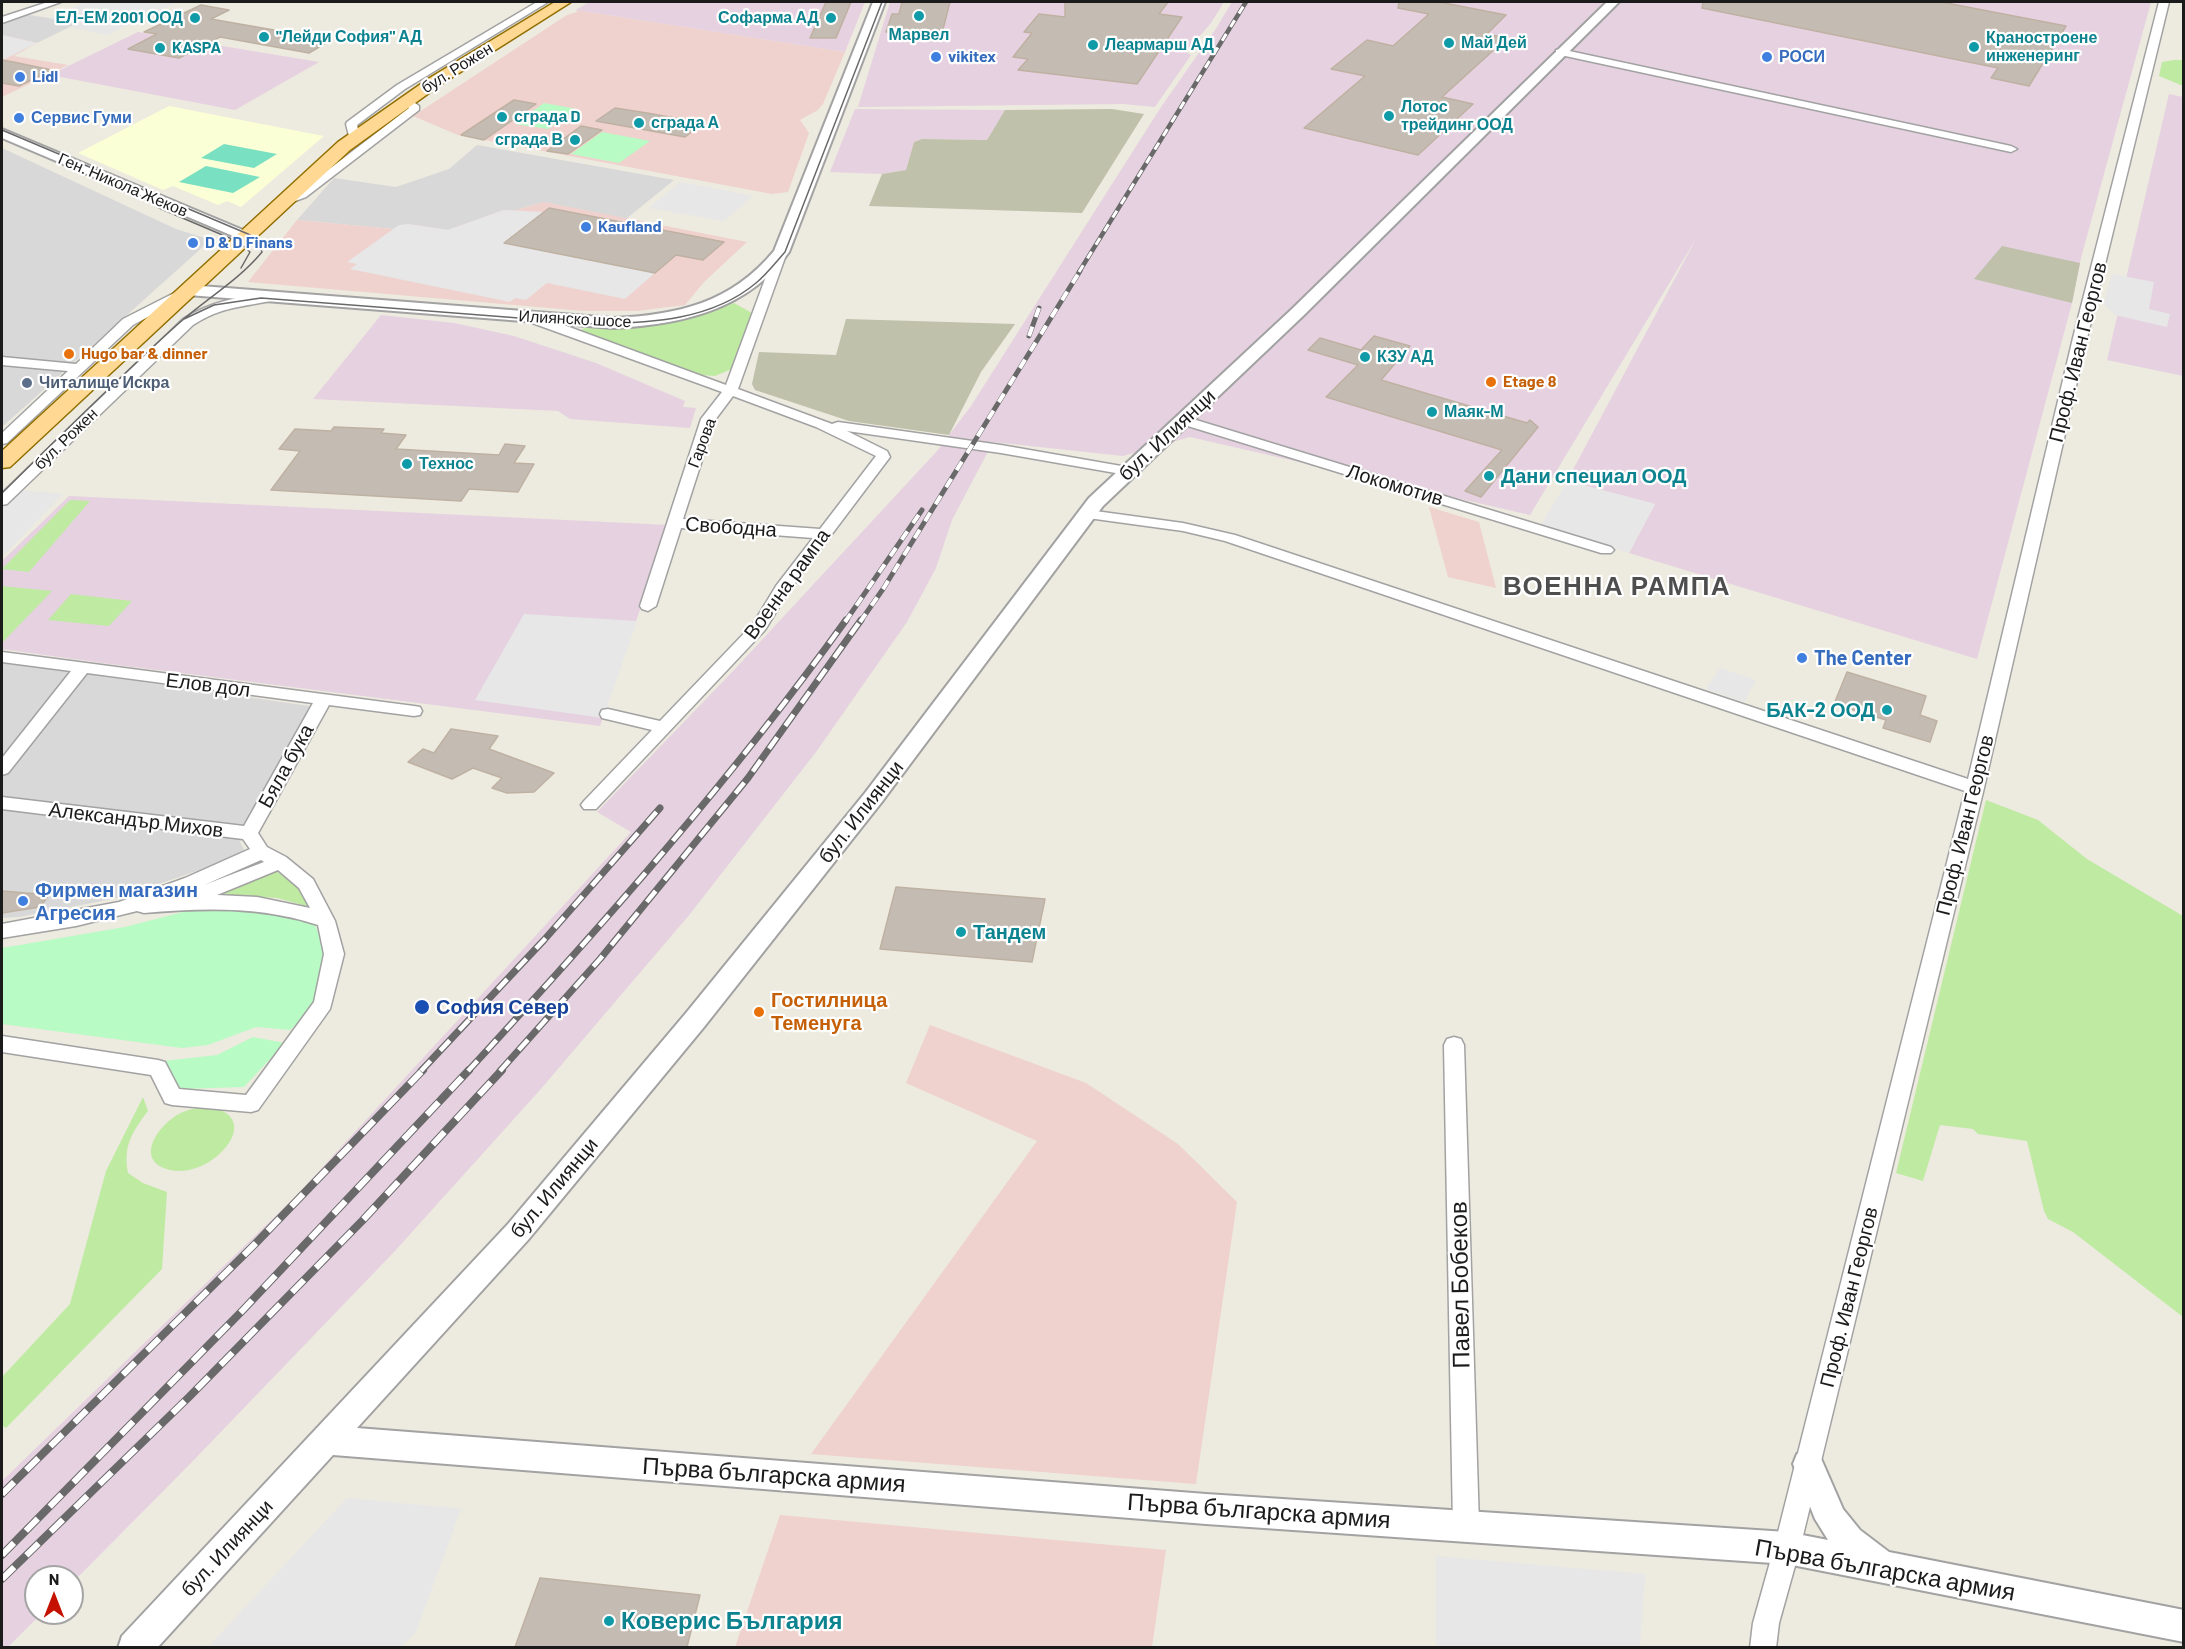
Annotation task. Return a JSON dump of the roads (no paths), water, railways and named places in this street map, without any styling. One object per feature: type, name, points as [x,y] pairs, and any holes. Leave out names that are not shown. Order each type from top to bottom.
[{"type":"main road","name":"бул. Рожен","points":[[2,462],[354,138],[411,104],[564,2]]},
{"type":"street","points":[[2,20],[56,2]]},
{"type":"street","name":"бул. Рожен","points":[[354,138],[351,124],[401,87],[543,2]]},
{"type":"street","name":"Илиянско шосе","points":[[188,290],[627,323],[657,320],[718,303],[762,276],[781,252],[879,2]]},
{"type":"street","name":"бул. Илиянци","points":[[134,1647],[328,1440],[518,1232],[695,1020],[873,798],[1022,598],[1088,514],[1127,471],[1445,169],[1560,52],[1613,2]]},
{"type":"street","name":"Проф. Иван Георгов","points":[[1763,1647],[1766,1623],[1787,1548],[1975,788],[2080,338],[2088,314],[2164,2]]},
{"type":"street","points":[[1560,52],[2011,149]]},
{"type":"street","name":"бул. Рожен","points":[[282,202],[302,195],[411,104]]},
{"type":"street","name":"Ген. Никола Жеков","points":[[2,133],[245,236]]},
{"type":"street","name":"Гарова","points":[[648,606],[708,419],[731,390],[781,252]]},
{"type":"street","name":"бул. Рожен","points":[[2,440],[138,315],[188,290]]},
{"type":"street","name":"бул. Рожен","points":[[2,501],[196,316],[227,304],[283,297]]},
{"type":"street","points":[[529,317],[821,424],[881,458],[887,449],[930,439]]},
{"type":"street","points":[[2,361],[78,368]]},
{"type":"street","name":"Локомотив","points":[[1183,420],[1606,550]]},
{"type":"street","points":[[821,424],[1127,471]]},
{"type":"street","name":"Военна рампа","points":[[590,805],[759,627],[782,589],[881,458]]},
{"type":"street","points":[[1088,514],[1183,527],[1230,538],[1975,788]]},
{"type":"street","name":"Свободна","points":[[674,523],[823,534]]},
{"type":"street","name":"Елов дол","points":[[2,657],[414,711]]},
{"type":"street","points":[[2,769],[81,669]]},
{"type":"street","name":"Бяла бука","points":[[249,833],[324,699]]},
{"type":"street","points":[[608,714],[664,728]]},
{"type":"street","name":"Александър Михов","points":[[2,803],[249,833],[261,852]]},
{"type":"street","points":[[2,931],[56,923],[121,908],[189,883],[261,852],[280,862],[306,884],[326,921],[334,954],[323,1004],[251,1104],[172,1097],[158,1068],[2,1044]]},
{"type":"street","points":[[164,904],[239,880],[280,862]]},
{"type":"street","points":[[121,908],[206,900],[256,903],[293,909],[326,921]]},
{"type":"street","name":"Павел Бобеков","points":[[1454,1045],[1466,1525]]},
{"type":"street","name":"Първа българска армия","points":[[328,1440],[1206,1509],[1787,1548],[2184,1626]]},
{"type":"street","points":[[1808,1464],[1829,1519],[1852,1545],[1889,1568]]},
{"type":"tram line","points":[[185,319],[214,305],[261,298],[596,324],[680,317],[720,305],[756,283],[785,252],[882,2]]},
{"type":"tram line","points":[[2,130],[257,239],[262,252],[253,262],[185,319]]},
{"type":"tram line","points":[[137,194],[159,208],[239,242],[250,252],[241,268]]},
{"type":"tram line","points":[[2,493],[89,407],[185,319]]},
{"type":"railway","points":[[1079,272],[1246,2]]},
{"type":"railway","points":[[860,622],[883,589],[1080,271]]},
{"type":"railway","points":[[1029,336],[1039,308]]},
{"type":"railway","points":[[845,622],[922,510]]},
{"type":"railway","points":[[468,1071],[664,852],[757,738],[846,620]]},
{"type":"railway","points":[[500,1071],[600,959],[748,778],[861,620]]},
{"type":"railway","points":[[421,1071],[544,940],[660,808]]},
{"type":"railway","points":[[2,1494],[255,1244],[423,1070]]},
{"type":"railway","points":[[2,1555],[243,1310],[469,1070]]},
{"type":"railway","points":[[2,1579],[189,1397],[362,1221],[502,1070]]},
{"type":"place","name":"Марвел","points":[[919,16]]},
{"type":"place","name":"ЕЛ-ЕМ 2001 ООД","points":[[195,18]]},
{"type":"place","name":"Софарма АД","points":[[831,18]]},
{"type":"place","name":"\"Лейди София\" АД","points":[[264,37]]},
{"type":"place","name":"Май Дей","points":[[1449,43]]},
{"type":"place","name":"Леармарш АД","points":[[1093,45]]},
{"type":"place","name":"Краностроене инженеринг","points":[[1974,47]]},
{"type":"place","name":"KASPA","points":[[160,48]]},
{"type":"place","name":"vikitex","points":[[936,57]]},
{"type":"place","name":"РОСИ","points":[[1767,57]]},
{"type":"place","name":"Lidl","points":[[20,77]]},
{"type":"place","name":"Лотос трейдинг ООД","points":[[1389,116]]},
{"type":"place","name":"сграда D","points":[[502,117]]},
{"type":"place","name":"Сервис Гуми","points":[[19,118]]},
{"type":"place","name":"сграда А","points":[[639,123]]},
{"type":"place","name":"сграда В","points":[[575,140]]},
{"type":"place","name":"Kaufland","points":[[586,227]]},
{"type":"place","name":"D & D Finans","points":[[193,243]]},
{"type":"place","name":"Hugo bar & dinner","points":[[69,354]]},
{"type":"place","name":"КЗУ АД","points":[[1365,357]]},
{"type":"place","name":"Etage 8","points":[[1491,382]]},
{"type":"place","name":"Читалище Искра","points":[[27,383]]},
{"type":"place","name":"Маяк-М","points":[[1432,412]]},
{"type":"place","name":"Технос","points":[[407,464]]},
{"type":"place","name":"Дани специал ООД","points":[[1489,476]]},
{"type":"place","name":"The Center","points":[[1802,658]]},
{"type":"place","name":"БАК-2 ООД","points":[[1887,710]]},
{"type":"place","name":"Фирмен магазин Агресия","points":[[23,901]]},
{"type":"place","name":"Тандем","points":[[961,932]]},
{"type":"place","name":"София Север","points":[[422,1007]]},
{"type":"place","name":"Гостилница Теменуга","points":[[759,1012]]},
{"type":"place","name":"Коверис България","points":[[609,1621]]},
{"type":"district","name":"ВОЕННА РАМПА","points":[[1617,586]]}]
